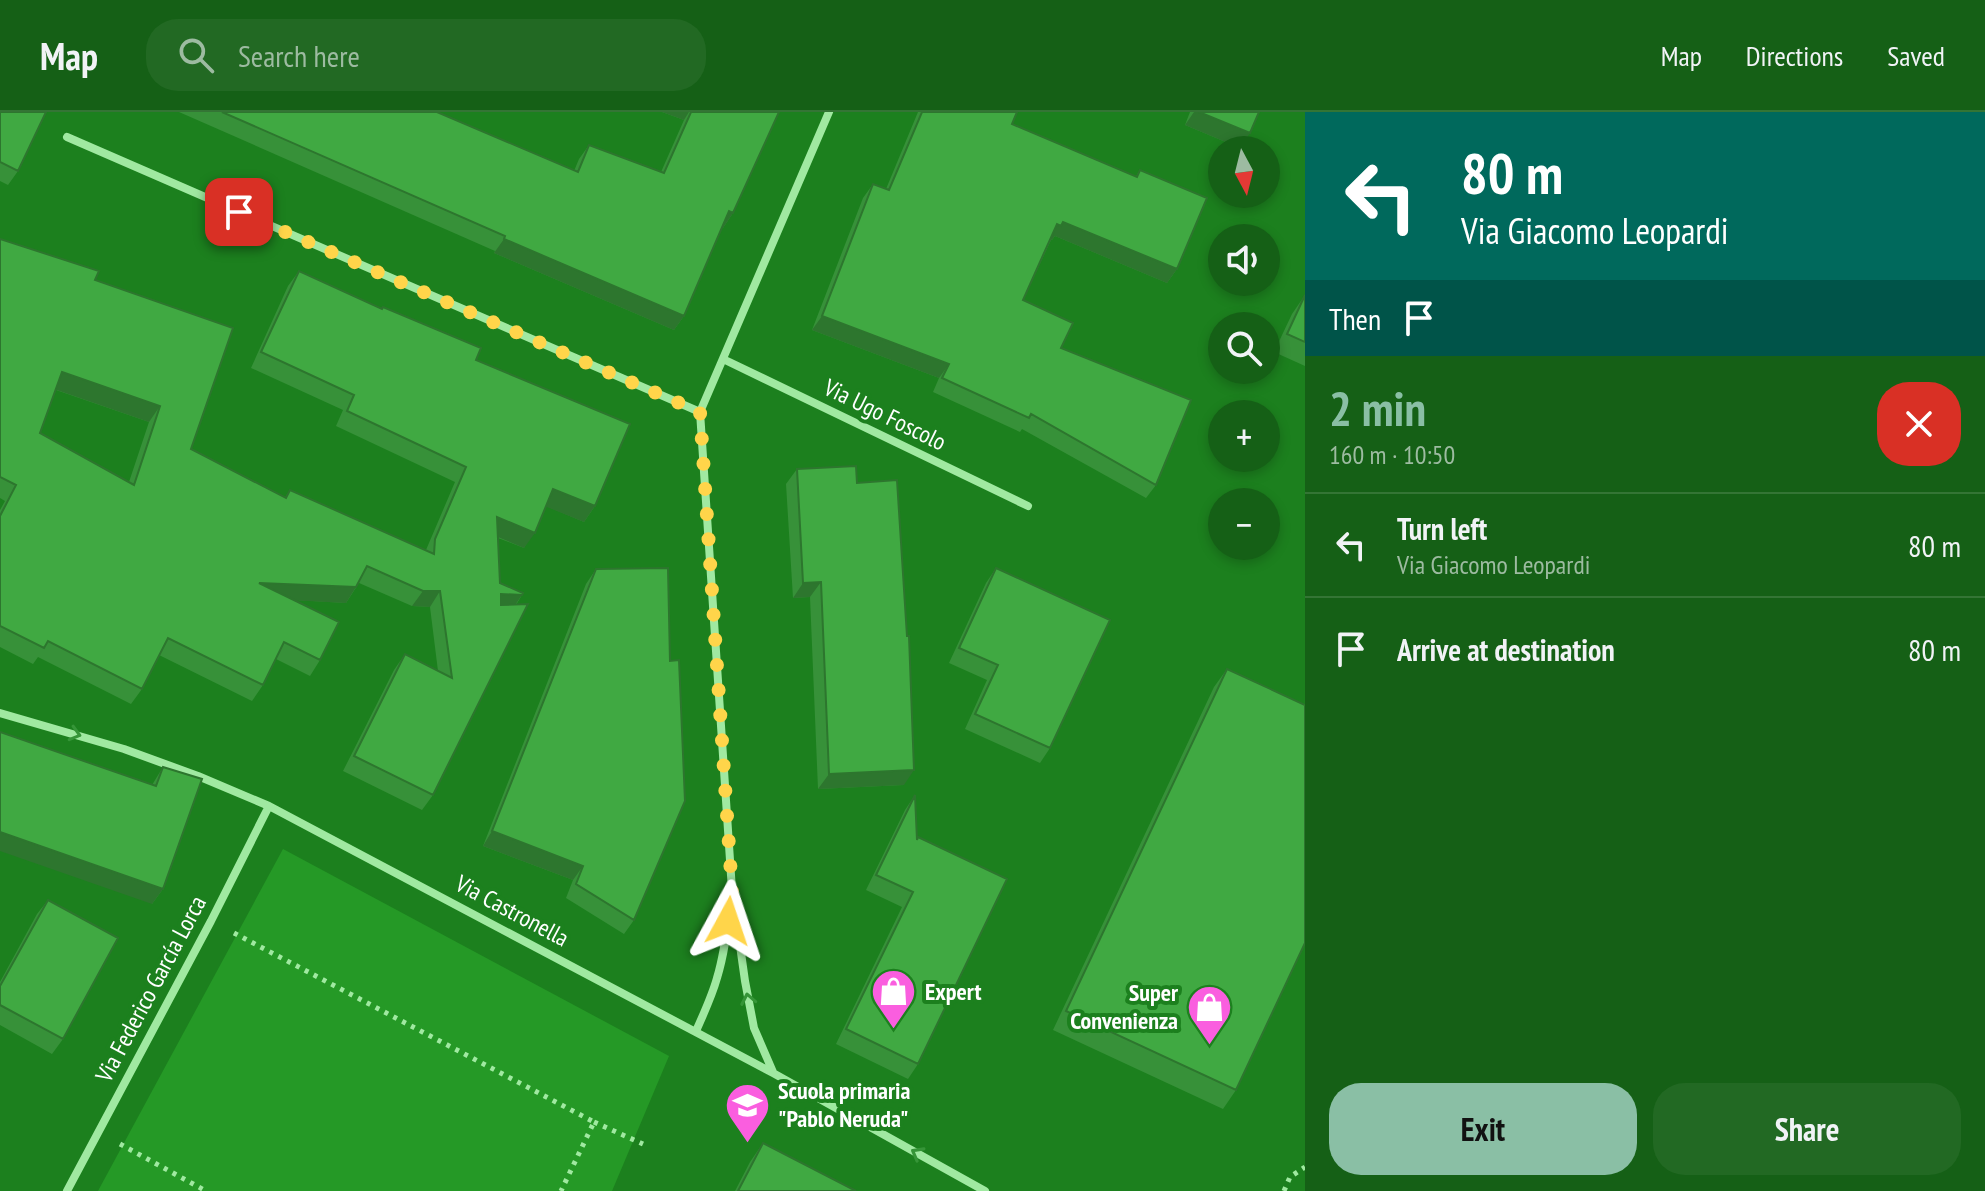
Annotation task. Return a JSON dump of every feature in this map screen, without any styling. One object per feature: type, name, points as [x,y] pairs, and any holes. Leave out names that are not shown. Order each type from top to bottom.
[{"type":"street","points":[[773,1073],[754,1028],[732,890],[700,412],[829,112]]},
{"type":"street","points":[[67,137],[700,412]]},
{"type":"street","name":"Via Ugo Foscolo","points":[[723,359],[1028,506]]},
{"type":"street","name":"Via Castronella","points":[[0,713],[124,749],[269,806],[696,1031],[985,1191]]},
{"type":"street","name":"Via Federico García Lorca","points":[[67,1191],[269,806]]},
{"type":"street","points":[[696,1031],[718,977],[732,890]]},
{"type":"path","points":[[211,921],[594,1122],[643,1144]]},
{"type":"path","points":[[561,1191],[594,1122]]},
{"type":"path","points":[[98,1132],[206,1191]]},
{"type":"path","points":[[1284,1191],[1290,1177],[1305,1167]]},
{"type":"green space","points":[[283,849],[669,1056],[612,1191],[98,1191]]},
{"type":"building","points":[[0,112],[46,112],[18,171],[0,162]]},
{"type":"building","points":[[222,112],[437,112],[578,172],[589,145],[664,173],[691,112],[779,112],[733,213],[729,211],[684,316]]},
{"type":"building","points":[[922,112],[1017,112],[1012,124],[1137,177],[1140,170],[1207,198],[1177,269],[1063,222],[1061,226],[1057,224],[1023,300],[1073,323],[1061,348],[1191,400],[1156,485],[1031,414],[1029,418],[942,378],[949,364],[822,316],[873,184],[889,190]]},
{"type":"building","points":[[1199,112],[1259,112],[1250,133]]},
{"type":"building","points":[[0,239],[99,271],[95,280],[233,328],[191,449],[286,498],[290,490],[434,554],[435,539],[466,467],[347,411],[354,395],[261,352],[299,271],[382,309],[481,348],[476,360],[630,424],[595,506],[553,489],[535,533],[497,517],[500,583],[523,593],[501,594],[501,605],[528,604],[433,795],[354,756],[405,654],[452,678],[440,591],[423,591],[367,566],[356,587],[259,583],[339,622],[320,660],[284,642],[263,685],[168,638],[142,689],[48,641],[44,648],[0,626],[0,516],[16,485],[0,477]],"holes":[[[62,372],[160,406],[134,485],[40,433]]]},
{"type":"building","points":[[1305,295],[1305,342],[1287,334]]},
{"type":"building","points":[[856,466],[857,483],[897,480],[909,636],[914,770],[829,774],[821,582],[803,583],[797,469]]},
{"type":"building","points":[[668,568],[670,661],[679,660],[685,801],[634,920],[576,884],[583,866],[492,831],[596,569]]},
{"type":"building","points":[[996,568],[1110,620],[1050,748],[975,714],[998,665],[959,648]]},
{"type":"building","points":[[1227,669],[1305,705],[1305,943],[1236,1090],[1066,1011]]},
{"type":"building","points":[[0,732],[156,786],[163,767],[202,779],[163,889],[0,832]]},
{"type":"building","points":[[915,795],[917,840],[918,837],[1007,879],[918,1064],[846,1029],[913,892],[876,875]]},
{"type":"building","points":[[48,900],[118,938],[63,1039],[0,1005],[0,986]]},
{"type":"building","points":[[763,1143],[856,1191],[738,1191]]},
{"type":"place","name":"Expert","points":[[894,1031]]},
{"type":"place","name":"Super Convenienza","points":[[1209,1046]]},
{"type":"place","name":"Scuola primaria \"Pablo Neruda\"","points":[[747,1144]]},
{"type":"route","points":[[239,212],[700,412],[732,890],[728,921]]}]
